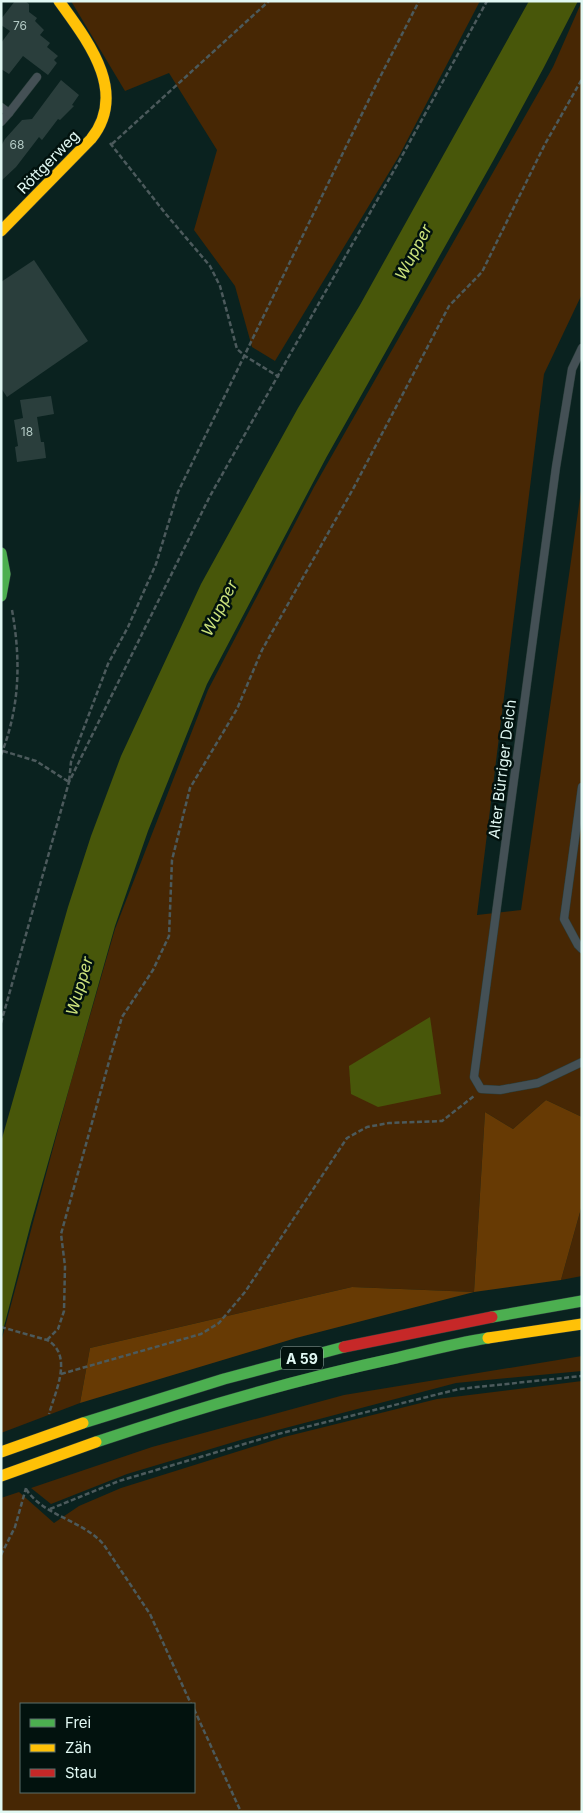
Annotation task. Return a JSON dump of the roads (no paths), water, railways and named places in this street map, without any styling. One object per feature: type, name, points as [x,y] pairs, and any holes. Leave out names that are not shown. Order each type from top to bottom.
[{"type":"main road","name":"Röttgerweg","points":[[1,231],[98,131],[107,100],[106,83],[90,46],[59,1]]},
{"type":"main road","points":[[1,553],[5,574],[1,596]]},
{"type":"main road","name":"A 59","points":[[1,1452],[170,1394],[273,1365],[406,1333],[582,1301]]},
{"type":"main road","name":"A 59","points":[[1,1476],[96,1442],[180,1415],[354,1368],[472,1341],[582,1324]]},
{"type":"lane","points":[[1,122],[37,77]]},
{"type":"lane","points":[[1,107],[8,113]]},
{"type":"lane","name":"Alter Bürriger Deich","points":[[582,348],[572,369],[556,467],[474,1077],[480,1089],[500,1090],[538,1083],[582,1062]]},
{"type":"lane","points":[[582,787],[564,919],[582,949]]},
{"type":"water","name":"Wupper","points":[[529,1],[578,1],[493,161],[326,458],[207,684],[148,831],[115,926],[31,1223],[1,1338],[1,1142],[68,907],[91,836],[121,756],[201,584],[298,408],[360,305]]},
{"type":"water","points":[[430,1017],[441,1094],[378,1107],[351,1094],[349,1066]]}]
